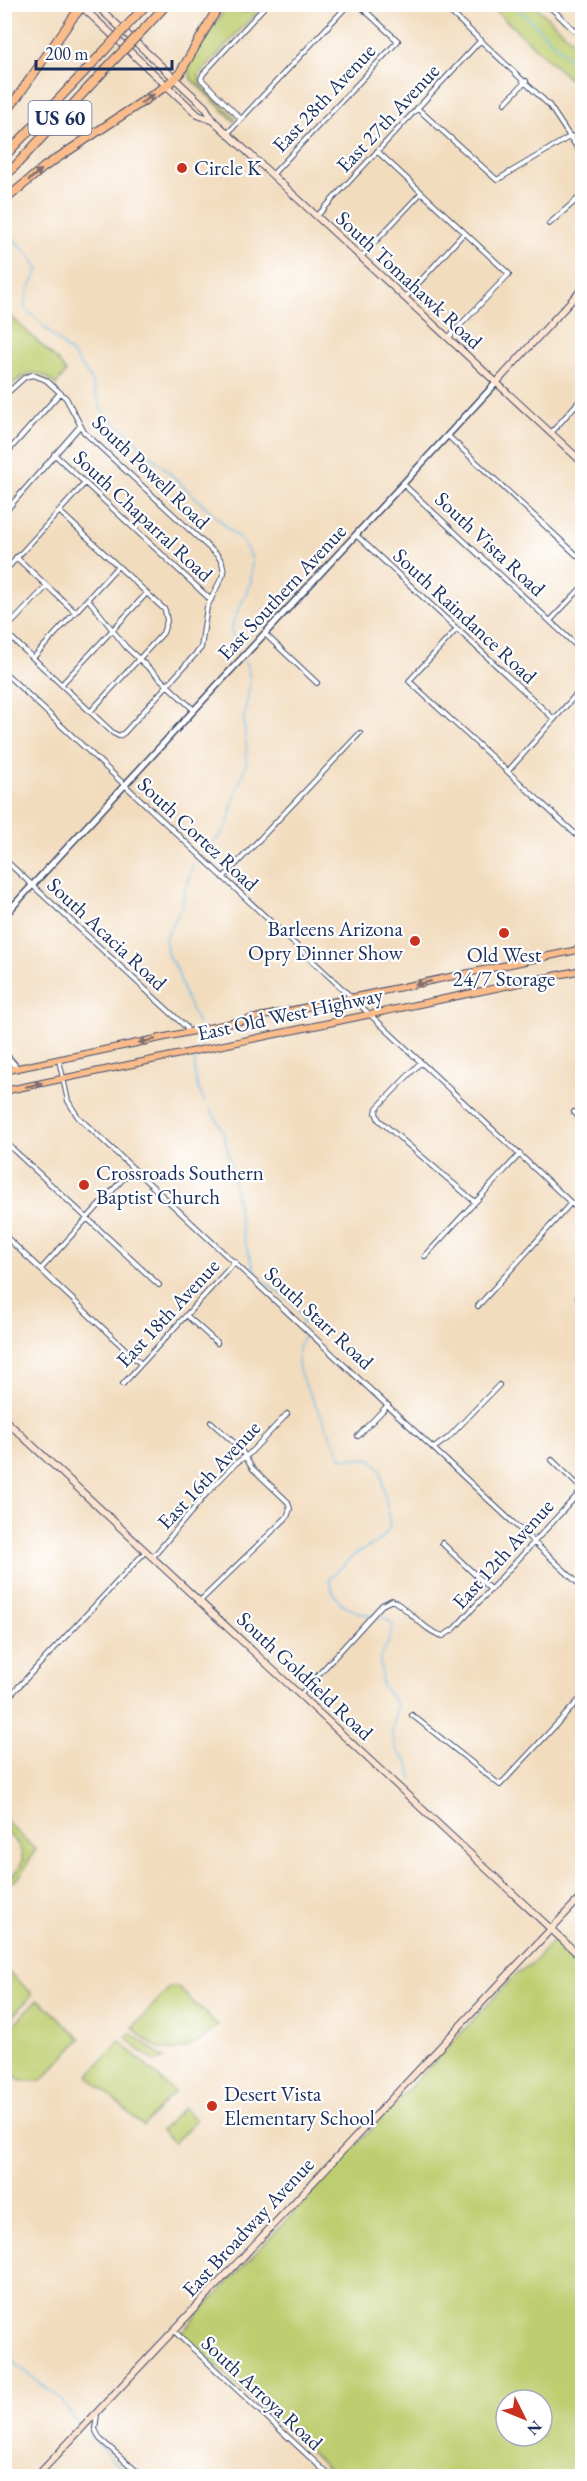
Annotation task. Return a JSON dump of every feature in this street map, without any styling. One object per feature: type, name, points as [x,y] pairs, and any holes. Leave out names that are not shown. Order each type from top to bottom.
[{"type":"highway","name":"US 60","points":[[4,157],[147,4]]},
{"type":"highway","name":"US 60","points":[[4,178],[166,4]]},
{"type":"highway","points":[[4,201],[44,167],[166,86],[180,73],[220,4]]},
{"type":"highway","points":[[4,116],[82,6]]},
{"type":"main road","name":"South Tomahawk Road","points":[[95,4],[205,107],[214,122]]},
{"type":"main road","name":"South Tomahawk Road","points":[[82,6],[198,115],[214,122],[228,134],[582,462]]},
{"type":"main road","name":"East Southern Avenue","points":[[496,383],[582,290]]},
{"type":"main road","name":"East Old West Highway","points":[[4,1071],[582,949]]},
{"type":"main road","name":"East Old West Highway","points":[[4,1091],[582,970]]},
{"type":"main road","name":"South Goldfield Road","points":[[4,1419],[582,1958]]},
{"type":"main road","name":"East Broadway Avenue","points":[[38,2476],[582,1896]]},
{"type":"street","points":[[242,119],[201,79],[203,74],[267,4]]},
{"type":"street","points":[[228,134],[349,4]]},
{"type":"street","name":"East 28th Avenue","points":[[272,175],[398,41],[358,4]]},
{"type":"street","points":[[442,4],[549,105],[582,155]]},
{"type":"street","points":[[547,4],[582,38]]},
{"type":"street","name":"East 27th Avenue","points":[[317,216],[481,40]]},
{"type":"street","points":[[505,103],[526,81]]},
{"type":"street","points":[[417,108],[497,180],[571,136]]},
{"type":"street","points":[[377,151],[509,274],[448,339]]},
{"type":"street","points":[[361,257],[421,193]]},
{"type":"street","points":[[549,224],[582,195]]},
{"type":"street","points":[[405,298],[464,233]]},
{"type":"street","name":"South Powell Road","points":[[10,390],[25,376],[33,375],[46,380],[69,404],[80,426],[218,556],[224,567],[223,578],[211,600]]},
{"type":"street","name":"East Southern Avenue","points":[[4,916],[496,383]]},
{"type":"street","points":[[4,385],[10,390],[4,396]]},
{"type":"street","points":[[4,456],[60,393]]},
{"type":"street","points":[[551,433],[582,398]]},
{"type":"street","points":[[4,513],[80,426]]},
{"type":"street","points":[[448,436],[582,560]]},
{"type":"street","name":"South Chaparral Road","points":[[54,454],[211,600]]},
{"type":"street","points":[[4,572],[85,483]]},
{"type":"street","name":"South Vista Road","points":[[403,484],[582,651]]},
{"type":"street","points":[[59,511],[165,610],[167,621],[164,633],[90,711]]},
{"type":"street","name":"South Raindance Road","points":[[356,535],[554,719]]},
{"type":"street","points":[[16,557],[75,612]]},
{"type":"street","points":[[33,658],[118,566]]},
{"type":"street","points":[[47,586],[4,631],[118,735],[124,733],[201,648],[207,607],[211,600]]},
{"type":"street","points":[[550,621],[582,587]]},
{"type":"street","points":[[62,684],[147,593]]},
{"type":"street","points":[[88,598],[139,659],[194,710]]},
{"type":"street","points":[[457,629],[408,681],[582,840]]},
{"type":"street","points":[[265,634],[317,683]]},
{"type":"street","name":"South Cortez Road","points":[[4,672],[582,1213]]},
{"type":"street","points":[[507,771],[582,688]]},
{"type":"street","points":[[223,878],[360,733]]},
{"type":"street","name":"South Acacia Road","points":[[4,860],[192,1031]]},
{"type":"street","points":[[4,1053],[17,1068]]},
{"type":"street","name":"South Starr Road","points":[[59,1059],[69,1105],[74,1112],[582,1587]]},
{"type":"street","points":[[421,1062],[377,1108],[376,1113],[379,1120],[474,1202]]},
{"type":"street","points":[[574,1112],[582,1121]]},
{"type":"street","points":[[4,1141],[159,1286]]},
{"type":"street","points":[[425,1256],[520,1154]]},
{"type":"street","points":[[41,1269],[133,1168]]},
{"type":"street","points":[[478,1306],[572,1203]]},
{"type":"street","points":[[4,1235],[141,1364]]},
{"type":"street","name":"East 18th Avenue","points":[[123,1384],[235,1262]]},
{"type":"street","points":[[582,1288],[578,1297],[582,1308]]},
{"type":"street","points":[[186,1315],[217,1343]]},
{"type":"street","points":[[434,1448],[447,1438],[499,1385]]},
{"type":"street","points":[[358,1436],[388,1405]]},
{"type":"street","name":"East 16th Avenue","points":[[153,1557],[207,1493],[287,1413]]},
{"type":"street","points":[[200,1601],[287,1517],[290,1509],[288,1502],[252,1468],[240,1448],[212,1422]]},
{"type":"street","points":[[552,1460],[582,1489]]},
{"type":"street","name":"East 12th Avenue","points":[[300,1695],[382,1605],[392,1600],[435,1634],[443,1636],[454,1629],[582,1489]]},
{"type":"street","points":[[442,1543],[491,1590]]},
{"type":"street","name":"East 16th Avenue","points":[[4,1702],[146,1551]]},
{"type":"street","points":[[412,1715],[500,1785],[582,1697]]},
{"type":"street","name":"South Arroya Road","points":[[174,2331],[330,2476]]},
{"type":"street","points":[[97,2412],[95,2429],[100,2439],[142,2476]]},
{"type":"green space","points":[[227,5],[245,5],[242,11],[246,13],[257,5],[263,5],[199,75],[200,84],[235,117],[235,122],[191,79],[188,69],[196,51],[209,35]]},
{"type":"green space","points":[[489,5],[534,5],[582,49],[582,95],[578,87]]},
{"type":"green space","points":[[5,311],[57,360],[66,372],[56,385],[49,379],[33,373],[10,385],[5,382]]},
{"type":"green space","points":[[5,1820],[36,1850],[21,1875],[5,1884],[5,1878],[18,1870],[22,1856],[18,1844],[5,1831]]},
{"type":"green space","points":[[554,1939],[582,1964],[582,2476],[336,2476],[181,2333],[517,1973],[533,1963]]},
{"type":"green space","points":[[5,1969],[31,1992],[31,1996],[5,2024]]},
{"type":"green space","points":[[170,1987],[177,1987],[218,2025],[197,2043],[176,2050],[154,2045],[143,2038],[133,2027]]},
{"type":"green space","points":[[40,2000],[81,2039],[41,2081],[21,2081],[5,2068],[5,2034],[36,2001]]},
{"type":"green space","points":[[130,2033],[164,2058],[156,2062],[140,2051],[126,2037]]},
{"type":"green space","points":[[120,2041],[174,2092],[143,2126],[88,2076]]},
{"type":"green space","points":[[183,2108],[196,2120],[174,2143],[161,2131]]},
{"type":"waterway","points":[[514,4],[582,71]]},
{"type":"waterway","points":[[4,229],[30,256],[39,270],[29,288],[24,307],[74,356],[90,378],[101,409],[242,541],[252,558],[251,582],[231,631],[235,644]]},
{"type":"waterway","points":[[206,850],[227,825],[246,764],[244,714],[250,685],[245,662]]},
{"type":"waterway","points":[[194,862],[181,909],[165,938],[168,956],[177,969],[184,993],[199,1026]]},
{"type":"waterway","points":[[199,1031],[199,1047]]},
{"type":"waterway","points":[[197,1052],[195,1078],[205,1102]]},
{"type":"waterway","points":[[210,1109],[219,1123],[228,1150],[240,1220],[256,1271],[267,1284],[294,1305],[303,1324]]},
{"type":"waterway","points":[[304,1329],[298,1356],[301,1376],[342,1458],[372,1459],[381,1471],[390,1527],[381,1540],[355,1554],[329,1579],[332,1590],[344,1605],[360,1613],[389,1620],[393,1626],[389,1641],[380,1657],[382,1685],[397,1705],[392,1734],[396,1748],[409,1764],[412,1780]]},
{"type":"waterway","points":[[4,2350],[17,2365],[60,2399],[78,2424]]},
{"type":"waterway","points":[[87,2433],[127,2475],[133,2476]]},
{"type":"place","name":"Circle K","points":[[182,168]]},
{"type":"place","name":"Old West 24/7 Storage","points":[[504,933]]},
{"type":"place","name":"Barleens Arizona Opry Dinner Show","points":[[415,941]]},
{"type":"place","name":"Crossroads Southern Baptist Church","points":[[84,1185]]},
{"type":"place","name":"Desert Vista Elementary School","points":[[212,2106]]}]
